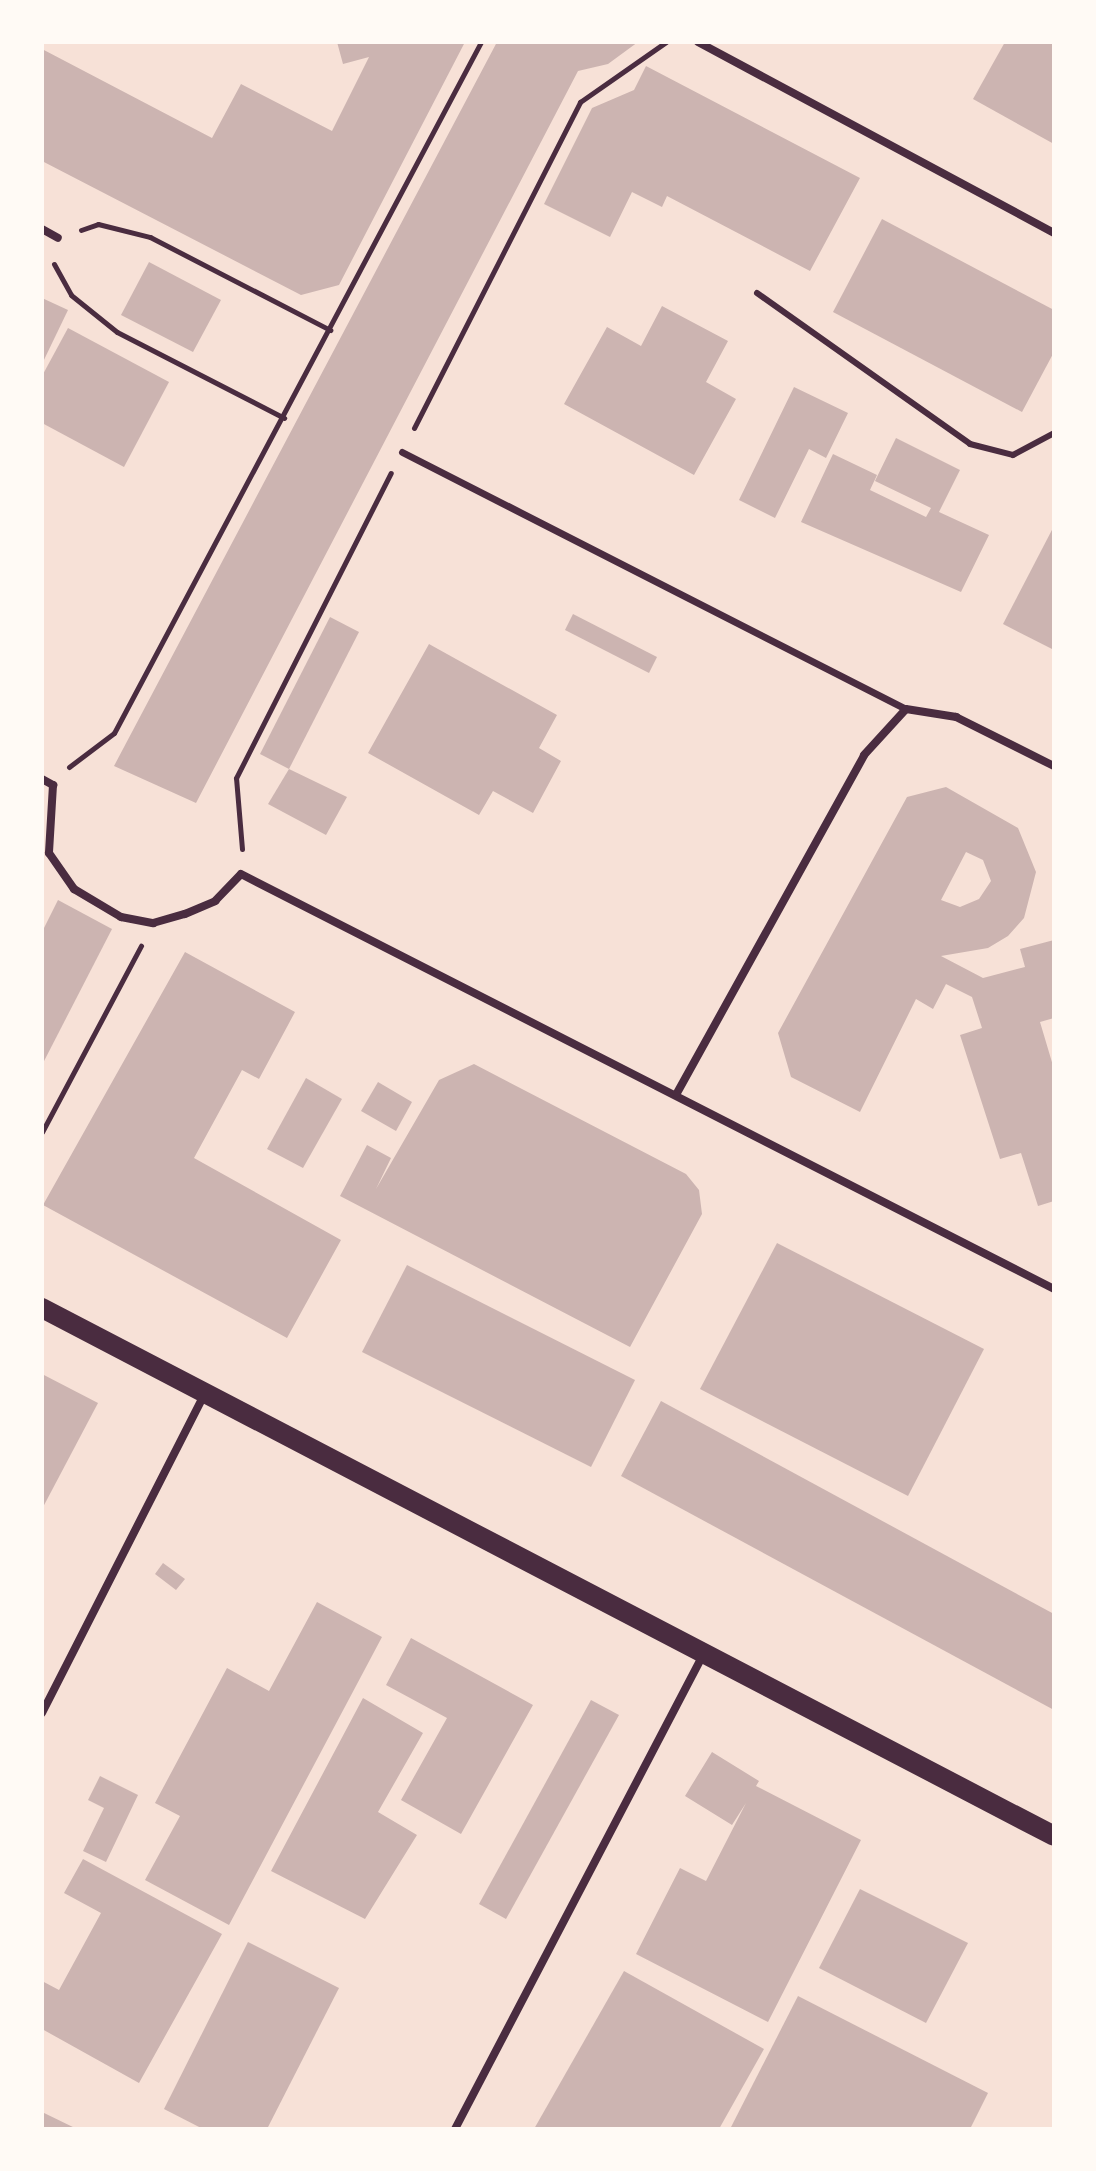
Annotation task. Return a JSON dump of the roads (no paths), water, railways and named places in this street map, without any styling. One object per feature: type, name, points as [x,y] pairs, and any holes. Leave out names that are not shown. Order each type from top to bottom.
[{"type":"main road","points":[[42,1308],[207,1390],[1054,1836]]},
{"type":"street","points":[[698,42],[1054,233]]},
{"type":"street","points":[[42,229],[58,238]]},
{"type":"street","points":[[402,452],[906,709],[956,717],[1054,766]]},
{"type":"street","points":[[677,1093],[864,755],[906,709]]},
{"type":"street","points":[[42,779],[53,785],[49,853],[74,889],[121,917],[153,923],[215,901],[241,874],[677,1093],[1054,1289]]},
{"type":"street","points":[[42,1713],[207,1390]]},
{"type":"street","points":[[455,2129],[704,1654]]},
{"type":"lane","points":[[757,293],[970,444],[1013,455],[1054,433]]}]
